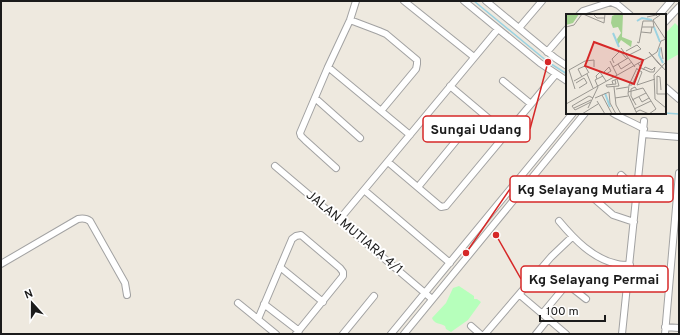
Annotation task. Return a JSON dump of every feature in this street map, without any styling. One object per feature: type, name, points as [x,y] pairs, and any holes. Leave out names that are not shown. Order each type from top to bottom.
[{"type":"street","points":[[336,168],[304,140],[301,136],[301,132],[328,67],[350,20],[356,1]]},
{"type":"street","points":[[404,1],[474,57]]},
{"type":"street","points":[[464,1],[540,63],[566,80]]},
{"type":"street","points":[[518,28],[542,1]]},
{"type":"street","points":[[660,14],[670,1]]},
{"type":"street","points":[[489,2],[547,52],[566,65]]},
{"type":"street","points":[[580,14],[583,11],[611,2],[618,5],[629,14]]},
{"type":"street","points":[[666,21],[679,6]]},
{"type":"street","points":[[350,20],[379,30],[417,60],[418,64],[416,69],[381,111]]},
{"type":"street","points":[[339,220],[498,29]]},
{"type":"street","points":[[547,52],[566,30]]},
{"type":"street","points":[[328,67],[410,135]]},
{"type":"street","points":[[388,162],[441,207],[446,206],[556,74]]},
{"type":"street","points":[[503,82],[531,104]]},
{"type":"street","points":[[450,86],[507,134]]},
{"type":"street","points":[[666,88],[679,99]]},
{"type":"street","points":[[315,98],[360,138]]},
{"type":"street","points":[[391,334],[572,114]]},
{"type":"street","points":[[404,334],[584,114]]},
{"type":"street","points":[[615,114],[635,124],[643,132],[679,137]]},
{"type":"street","points":[[622,334],[644,120]]},
{"type":"street","points":[[418,187],[464,131]]},
{"type":"street","name":"JALAN MUTIARA 4/1","points":[[275,166],[432,299]]},
{"type":"street","points":[[679,173],[665,331],[679,328]]},
{"type":"street","points":[[621,175],[637,190]]},
{"type":"street","points":[[364,190],[450,263]]},
{"type":"street","points":[[591,196],[613,214],[634,222]]},
{"type":"street","points":[[1,264],[78,219],[83,218],[90,221],[125,283],[127,295]]},
{"type":"street","points":[[559,221],[572,236],[602,259],[617,264],[630,265]]},
{"type":"street","points":[[258,319],[264,304],[292,239],[296,236],[301,235],[343,272],[343,277],[297,332],[264,304]]},
{"type":"street","points":[[485,334],[551,257],[572,236]]},
{"type":"street","points":[[544,266],[586,299]]},
{"type":"street","points":[[280,268],[323,302]]},
{"type":"street","points":[[542,314],[567,284]]},
{"type":"street","points":[[520,295],[566,334]]},
{"type":"street","points":[[343,334],[374,296]]},
{"type":"street","points":[[238,303],[276,334]]},
{"type":"street","points":[[536,334],[548,319]]},
{"type":"street","points":[[471,326],[480,334]]},
{"type":"green space","points":[[675,23],[679,27],[679,54],[666,61],[666,33]]},
{"type":"green space","points":[[459,286],[474,296],[474,299],[481,302],[468,320],[451,332],[446,329],[445,326],[437,323],[432,318],[446,303],[453,288]]},
{"type":"waterway","points":[[474,1],[548,62],[566,73]]},
{"type":"waterway","points":[[666,113],[679,114]]},
{"type":"place","name":"Sungai Udang","points":[[548,62]]},
{"type":"place","name":"Kg Selayang Permai","points":[[496,235]]},
{"type":"place","name":"Kg Selayang Mutiara 4","points":[[466,253]]}]
